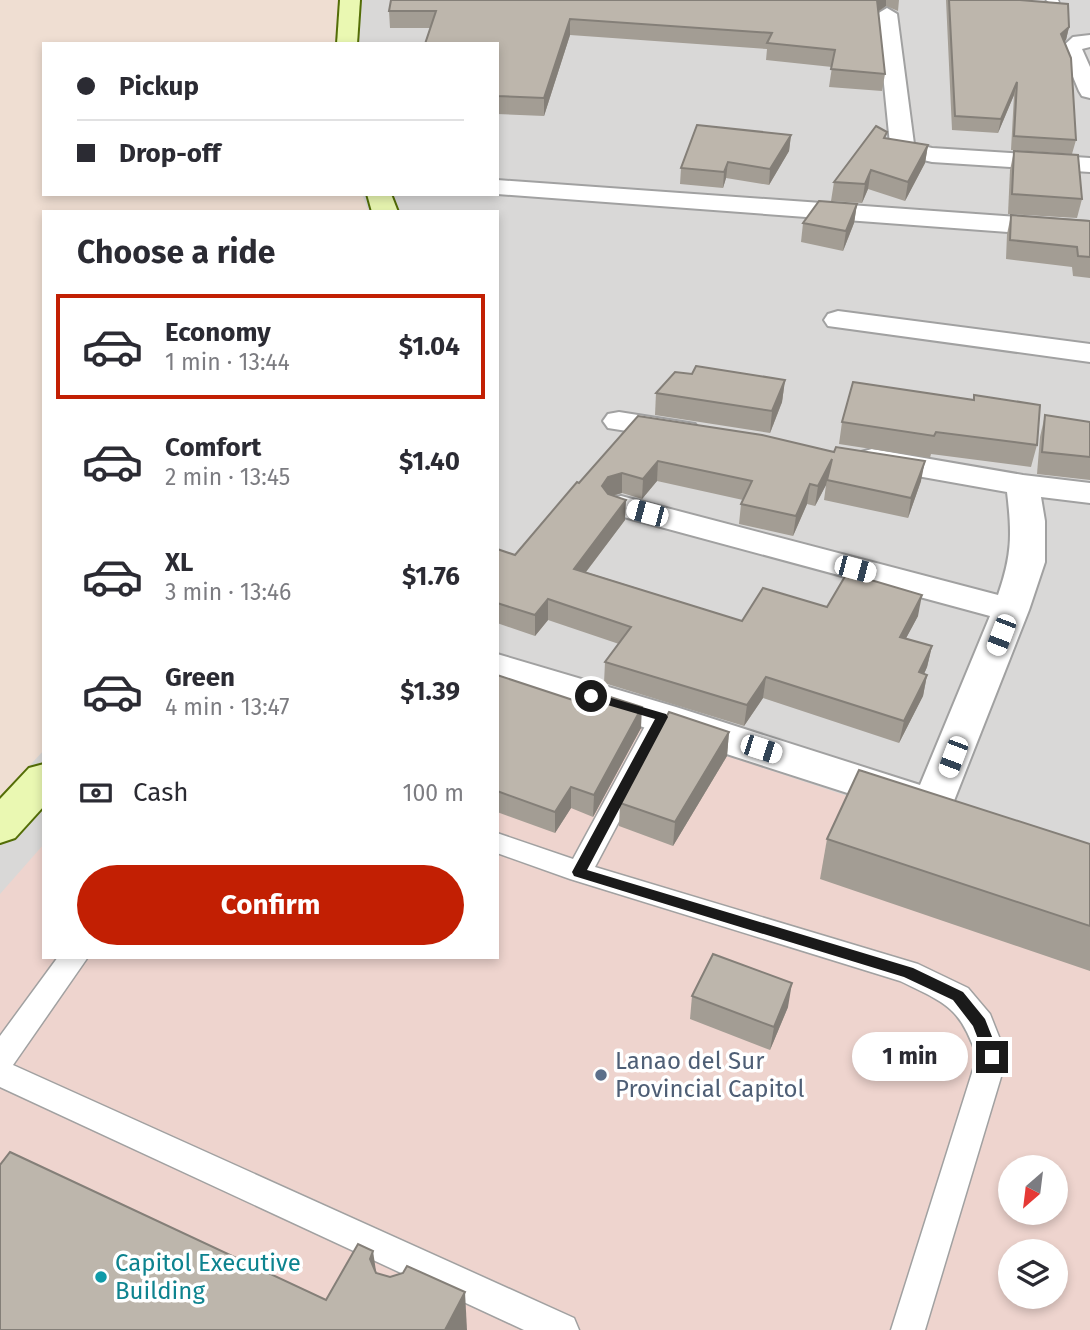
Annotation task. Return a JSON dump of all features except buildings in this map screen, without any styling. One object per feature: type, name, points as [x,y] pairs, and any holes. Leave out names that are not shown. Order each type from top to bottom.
[{"type":"main road","points":[[347,42],[350,0]]},
{"type":"main road","points":[[0,827],[42,781]]},
{"type":"street","points":[[887,14],[902,144],[906,149],[932,155],[1090,165]]},
{"type":"street","points":[[1090,41],[1080,41],[1071,48],[1090,91]]},
{"type":"street","points":[[499,187],[1090,230]]},
{"type":"street","points":[[838,320],[1090,353]]},
{"type":"street","points":[[619,421],[710,435]]},
{"type":"street","points":[[840,454],[1023,485],[1090,493]]},
{"type":"street","points":[[933,805],[1011,610],[1027,562],[1028,521],[1023,485]]},
{"type":"street","points":[[621,506],[1011,610]]},
{"type":"street","points":[[499,668],[662,717],[972,818]]},
{"type":"lane","points":[[579,872],[662,717]]},
{"type":"lane","points":[[499,844],[579,872],[908,972],[958,996],[979,1023],[992,1057],[908,1330]]},
{"type":"lane","points":[[0,1059],[73,959]]},
{"type":"lane","points":[[0,1073],[407,1275],[562,1330]]},
{"type":"shaded area","points":[[0,0],[1090,0],[1090,1330],[0,1330]]},
{"type":"shaded area","points":[[0,0],[341,0],[339,42],[42,42],[42,196],[363,196],[368,210],[42,210],[42,752],[0,798]]},
{"type":"shaded area","points":[[499,680],[1090,877],[1090,1330],[0,1330],[0,894],[42,846],[42,959],[499,959]]},
{"type":"place","name":"Lanao del Sur Provincial Capitol","points":[[601,1075]]},
{"type":"place","name":"Capitol Executive Building","points":[[101,1277]]},
{"type":"route","points":[[591,696],[662,717],[579,872],[908,972],[958,996],[979,1023],[992,1057]]}]
